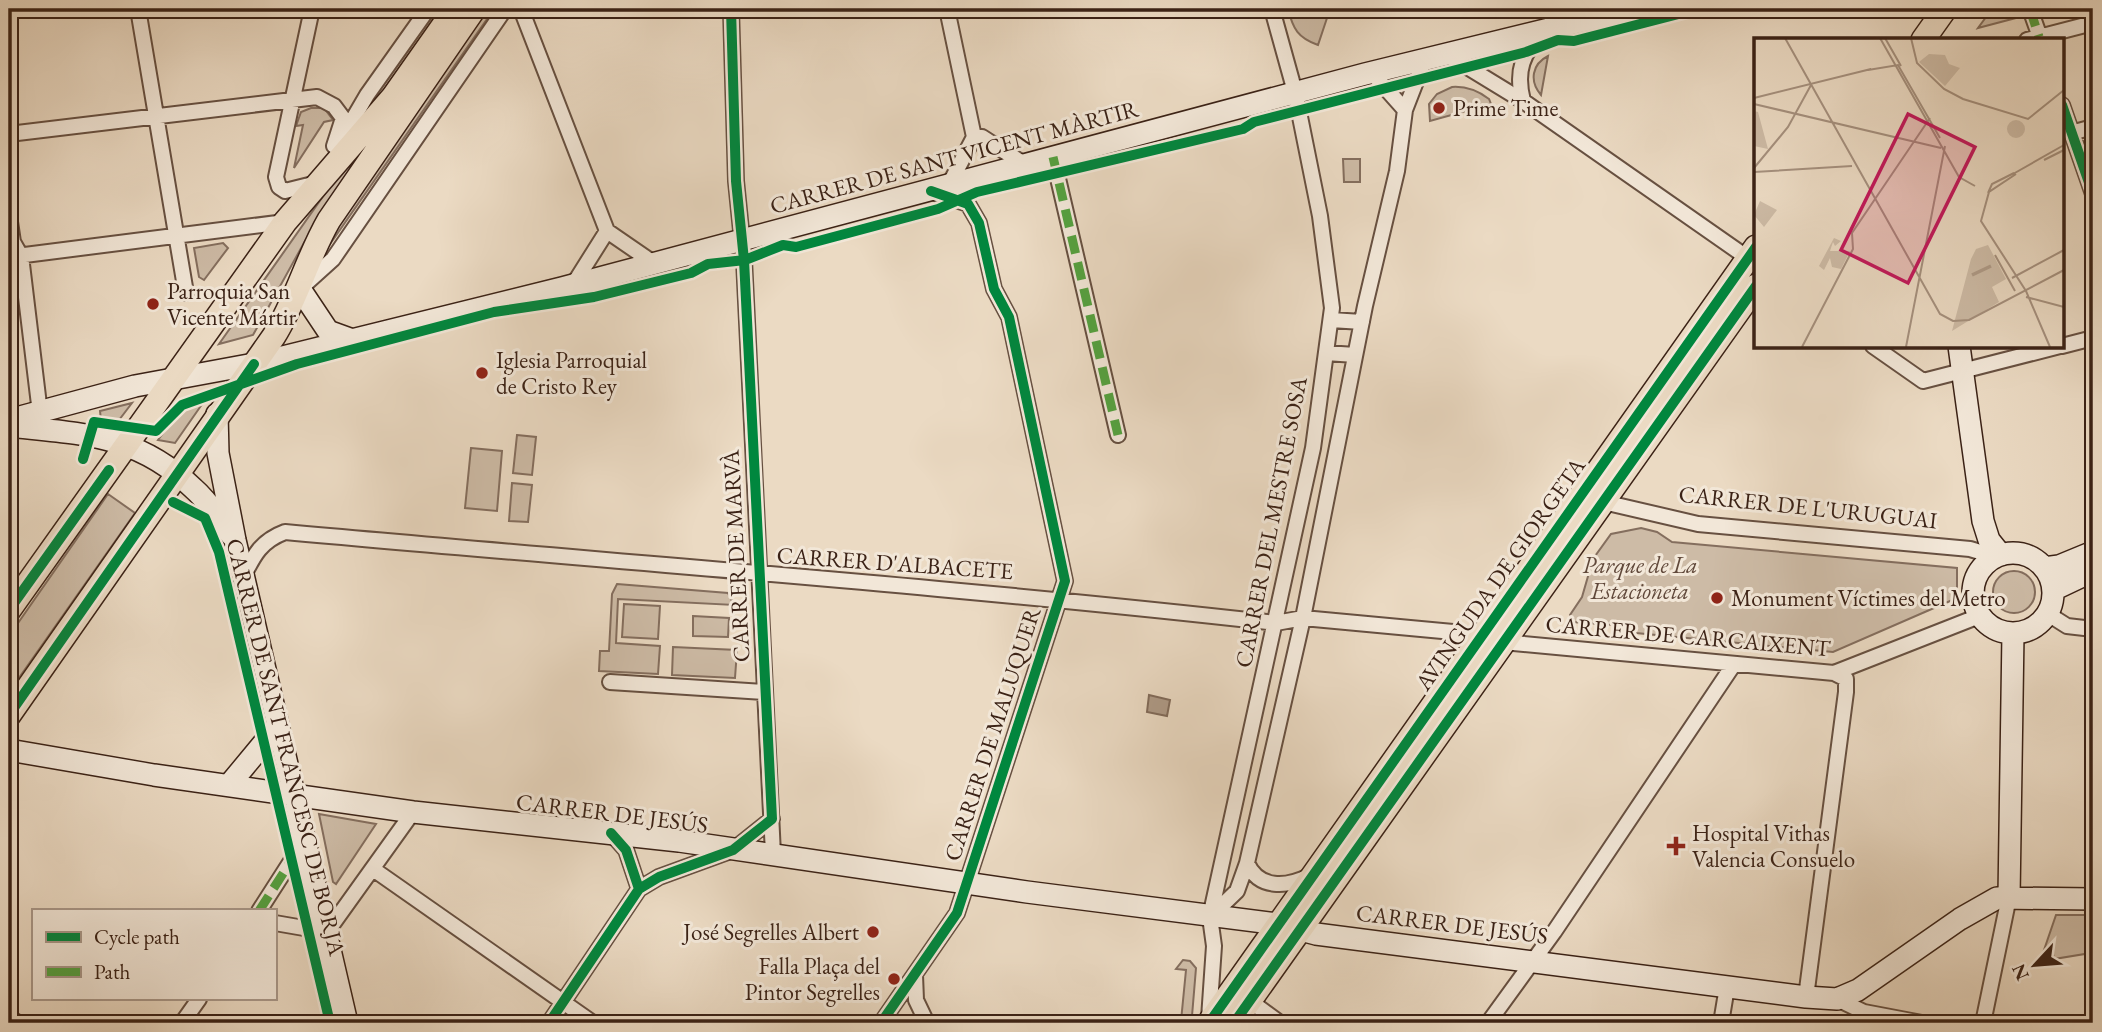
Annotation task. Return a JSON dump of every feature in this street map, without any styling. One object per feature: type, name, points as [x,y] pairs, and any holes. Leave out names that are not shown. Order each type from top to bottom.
[{"type":"main road","points":[[9,610],[305,194],[393,97],[454,9]]},
{"type":"main road","points":[[9,715],[283,321],[300,289],[312,254],[329,220],[474,9]]},
{"type":"main road","name":"CARRER DE SANT VICENT MÀRTIR","points":[[40,421],[135,386],[254,364],[573,285],[1295,92],[1422,65],[1446,54],[1631,9]]},
{"type":"main road","points":[[1906,38],[1926,9]]},
{"type":"main road","points":[[1924,38],[1945,9]]},
{"type":"main road","name":"AVINGUDA DE GIORGETA","points":[[1289,927],[1492,639],[1574,506],[1753,257]]},
{"type":"main road","name":"AVINGUDA DE GIORGETA","points":[[1289,927],[1314,874],[1492,639],[1602,501],[1754,287]]},
{"type":"main road","points":[[300,289],[328,331],[350,339]]},
{"type":"main road","points":[[1959,348],[1989,558],[1974,587],[1974,600],[1983,619],[1996,629],[2013,633],[2035,627],[2048,614],[2053,590],[2044,568],[2027,556],[1989,558]]},
{"type":"main road","name":"CARRER DE SANT FRANCESC DE BORJA","points":[[216,415],[218,453],[243,578],[347,1023]]},
{"type":"main road","points":[[9,420],[40,421],[128,443],[176,473],[199,494],[235,540]]},
{"type":"main road","points":[[9,426],[40,421]]},
{"type":"main road","points":[[2044,568],[2059,566],[2093,552]]},
{"type":"main road","points":[[2053,590],[2093,570]]},
{"type":"main road","points":[[2009,897],[2013,633]]},
{"type":"main road","points":[[229,785],[277,727]]},
{"type":"main road","name":"CARRER DE JESÚS","points":[[9,750],[413,812],[774,854],[1210,917],[1727,987],[1837,999]]},
{"type":"main road","points":[[1837,999],[1858,990],[1983,904],[2009,897],[2093,899]]},
{"type":"main road","points":[[1234,1023],[1250,1001],[1289,927]]},
{"type":"main road","points":[[1209,1023],[1289,927]]},
{"type":"street","points":[[138,9],[186,293]]},
{"type":"street","points":[[312,9],[290,99],[276,177],[279,187],[285,191],[305,194],[334,146],[428,9]]},
{"type":"street","points":[[300,289],[333,260],[505,9]]},
{"type":"street","points":[[520,9],[607,231],[655,264]]},
{"type":"street","name":"CARRER DE MARVÀ","points":[[732,9],[736,181],[743,241],[774,854]]},
{"type":"street","points":[[940,188],[974,137],[947,9]]},
{"type":"street","name":"CARRER DEL MESTRE SOSA","points":[[1209,1023],[1214,946],[1210,917],[1313,448],[1332,305],[1320,216],[1295,92],[1272,9]]},
{"type":"street","points":[[2030,9],[2035,38]]},
{"type":"street","points":[[2039,38],[2093,23]]},
{"type":"street","points":[[1523,101],[1518,69],[1526,52],[1544,30]]},
{"type":"street","points":[[1446,54],[1523,101],[1753,257]]},
{"type":"street","name":"CARRER DEL MESTRE SOSA","points":[[1210,917],[1237,891],[1247,863],[1303,618],[1355,355],[1397,171],[1405,110],[1422,65]]},
{"type":"street","points":[[1373,74],[1405,110]]},
{"type":"street","points":[[9,134],[157,114],[317,97],[340,111],[342,127],[334,146]]},
{"type":"street","points":[[2064,111],[2093,194]]},
{"type":"street","points":[[2071,133],[2093,127]]},
{"type":"street","points":[[974,137],[982,137],[1024,164]]},
{"type":"street","points":[[1053,157],[1118,435]]},
{"type":"street","name":"CARRER DE MALUQUER","points":[[881,1023],[957,913],[1065,581],[1009,317],[994,289],[974,212],[940,188]]},
{"type":"street","points":[[9,215],[40,421]]},
{"type":"street","points":[[15,257],[285,222]]},
{"type":"street","points":[[573,285],[607,231]]},
{"type":"street","points":[[1331,320],[1362,322]]},
{"type":"street","points":[[2064,345],[2093,338]]},
{"type":"street","points":[[1876,348],[1923,381],[2054,348]]},
{"type":"street","points":[[1326,353],[1355,355]]},
{"type":"street","name":"CARRER DE L'URUGUAI","points":[[1574,506],[1602,501],[1698,524],[1989,558]]},
{"type":"street","name":"CARRER D'ALBACETE","points":[[243,578],[258,548],[285,532],[758,575],[1059,598],[1276,623],[1303,618],[1492,639]]},
{"type":"street","points":[[2048,614],[2067,626],[2093,629]]},
{"type":"street","name":"CARRER DE CARCAIXENT","points":[[1492,639],[1834,673],[1974,618],[1983,619]]},
{"type":"street","points":[[1488,1023],[1554,932],[1734,664]]},
{"type":"street","points":[[1806,997],[1846,692],[1846,680],[1834,673]]},
{"type":"street","points":[[610,682],[764,692]]},
{"type":"street","name":"CARRER DE SANT FRANCESC DE BORJA","points":[[327,932],[413,812]]},
{"type":"street","points":[[549,1023],[639,889],[659,877],[733,850],[772,819]]},
{"type":"street","points":[[611,833],[626,850],[639,889]]},
{"type":"street","points":[[260,909],[293,858]]},
{"type":"street","points":[[1247,863],[1257,877],[1281,885],[1296,883],[1314,874]]},
{"type":"street","points":[[373,869],[593,1023]]},
{"type":"street","points":[[1983,1023],[2009,897]]},
{"type":"street","points":[[276,923],[327,932]]},
{"type":"street","points":[[917,970],[915,993],[927,1023]]},
{"type":"street","points":[[1721,1023],[1727,987]]},
{"type":"street","points":[[1837,999],[1864,1012],[1922,1023]]},
{"type":"street","points":[[182,1023],[198,1000]]},
{"type":"street","points":[[1250,1001],[1280,1023]]},
{"type":"street","points":[[9,1017],[18,1023]]},
{"type":"green space","points":[[482,9],[494,9],[321,257],[327,242]]},
{"type":"green space","points":[[1288,9],[1330,9],[1318,45],[1297,32]]},
{"type":"green space","points":[[1992,9],[2029,9],[2031,14],[1978,28]]},
{"type":"green space","points":[[1548,56],[1541,95],[1535,84],[1534,73],[1538,64]]},
{"type":"green space","points":[[1452,87],[1476,91],[1489,99],[1491,104],[1430,121],[1429,104],[1437,94]]},
{"type":"green space","points":[[311,108],[324,108],[333,120],[324,122],[294,168],[303,125],[296,126],[301,112]]},
{"type":"green space","points":[[389,120],[305,241],[253,335],[219,344],[336,178]]},
{"type":"green space","points":[[1343,159],[1360,159],[1360,182],[1344,182]]},
{"type":"green space","points":[[223,243],[228,248],[204,280],[199,277],[194,248]]},
{"type":"green space","points":[[205,400],[175,443],[158,440],[179,411]]},
{"type":"green space","points":[[132,403],[119,420],[101,420],[100,411]]},
{"type":"green space","points":[[517,435],[536,437],[532,475],[513,473]]},
{"type":"green space","points":[[471,448],[502,451],[497,511],[465,508]]},
{"type":"green space","points":[[512,483],[532,485],[528,522],[509,521]]},
{"type":"green space","points":[[108,494],[135,513],[9,692],[9,636]]},
{"type":"green space","name":"Parque de La Estacioneta","points":[[1641,528],[1657,532],[1672,542],[1957,568],[1957,598],[1833,652],[1636,633],[1631,626],[1572,622],[1570,615],[1582,597],[1593,559],[1611,534]]},
{"type":"green space","points":[[2014,571],[2029,577],[2035,592],[2029,607],[2014,613],[1999,607],[1993,592],[1999,577]]},
{"type":"green space","points":[[617,584],[728,593],[734,605],[618,599],[616,643],[660,646],[658,674],[599,671],[600,651],[609,651],[612,594]]},
{"type":"green space","points":[[624,604],[660,606],[658,639],[622,637]]},
{"type":"green space","points":[[693,616],[729,618],[728,637],[693,636]]},
{"type":"green space","points":[[673,647],[737,650],[735,678],[672,675]]},
{"type":"green space","points":[[319,814],[376,824],[336,884],[333,882]]},
{"type":"green space","points":[[2056,915],[2093,915],[2093,966],[2088,967],[2085,954],[2054,959],[2052,949],[2044,950]]},
{"type":"green space","points":[[1183,960],[1190,961],[1196,968],[1192,1016],[1189,1023],[1170,1023],[1181,1021],[1186,970],[1176,969]]},
{"type":"shaded area","points":[[1149,695],[1170,700],[1167,716],[1147,712]]},
{"type":"marked path","points":[[2030,9],[2039,37]]},
{"type":"marked path","points":[[1053,157],[1118,435]]},
{"type":"marked path","points":[[260,909],[293,858]]},
{"type":"cycle path","points":[[639,889],[659,877],[733,850],[772,819],[744,260],[736,181],[731,9]]},
{"type":"cycle path","points":[[83,459],[94,422],[156,431],[182,405],[297,364],[494,312],[594,297],[691,273],[708,264],[745,260],[783,245],[796,247],[938,209],[977,192],[1243,129],[1254,122],[1526,52],[1558,40],[1574,41],[1698,9]]},
{"type":"cycle path","points":[[2064,111],[2093,194]]},
{"type":"cycle path","points":[[881,1023],[957,913],[1065,581],[1009,317],[994,289],[979,223],[968,204],[931,191]]},
{"type":"cycle path","points":[[1209,1023],[1754,250]]},
{"type":"cycle path","points":[[1234,1023],[1754,289]]},
{"type":"cycle path","points":[[9,715],[254,364]]},
{"type":"cycle path","points":[[9,610],[109,470]]},
{"type":"cycle path","points":[[173,502],[205,518],[219,552],[330,1023]]},
{"type":"cycle path","points":[[549,1023],[639,889],[626,850],[611,833]]},
{"type":"place","name":"Prime Time","points":[[1439,108]]},
{"type":"place","name":"Parroquia San Vicente Mártir","points":[[153,304]]},
{"type":"place","name":"Iglesia Parroquial de Cristo Rey","points":[[482,373]]},
{"type":"place","name":"Monument Víctimes del Metro","points":[[1717,598]]},
{"type":"place","name":"Hospital Vithas Valencia Consuelo","points":[[1676,846]]},
{"type":"place","name":"José Segrelles Albert","points":[[873,932]]},
{"type":"place","name":"Falla Plaça del Pintor Segrelles","points":[[894,979]]}]
